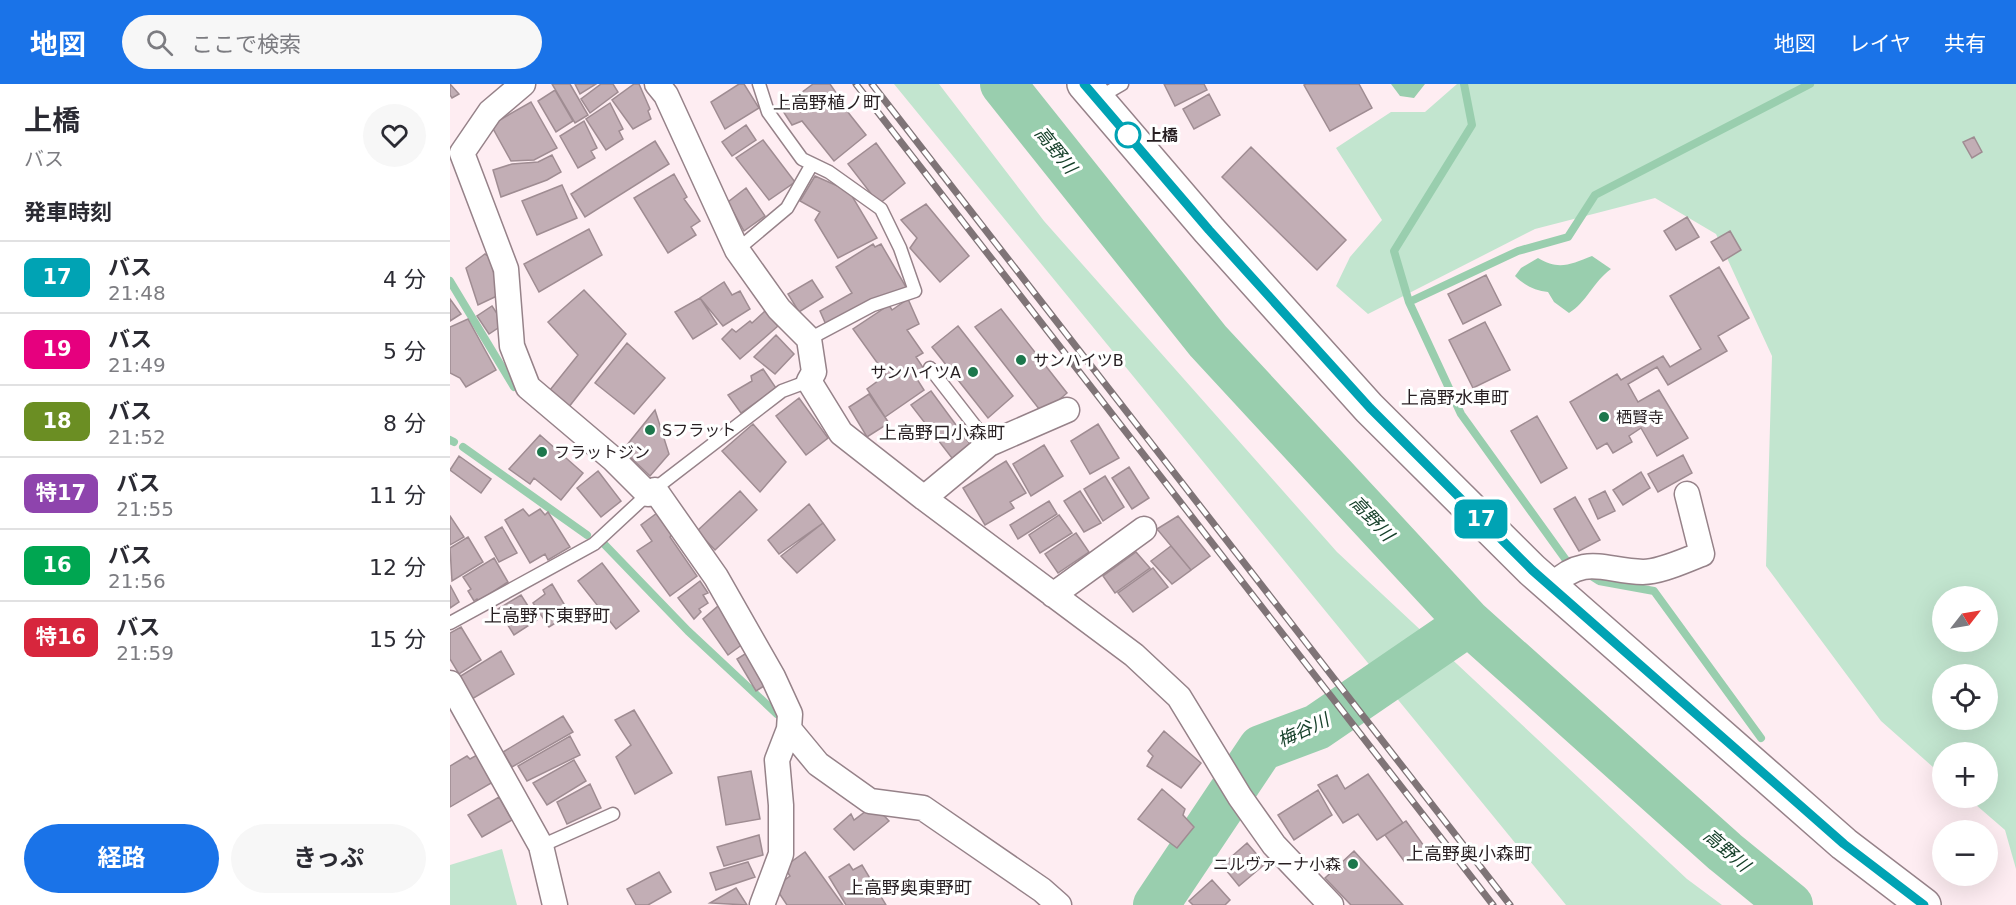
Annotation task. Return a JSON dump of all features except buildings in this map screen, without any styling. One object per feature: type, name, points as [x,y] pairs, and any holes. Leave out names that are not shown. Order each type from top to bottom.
[{"type":"highway","points":[[1101,89],[1370,408],[1551,586],[1844,844],[1924,905]]},
{"type":"street","points":[[523,84],[490,112],[456,154],[506,269],[512,346],[528,387],[651,492],[716,577],[774,677],[790,714],[789,729],[777,760],[781,805],[781,854],[762,905]]},
{"type":"street","points":[[657,84],[666,95],[737,250],[779,309],[809,339],[814,372],[809,381],[841,433],[1134,655],[1179,698],[1234,787],[1274,845],[1330,905]]},
{"type":"street","points":[[924,498],[989,444],[1067,410]]},
{"type":"street","points":[[1551,586],[1566,572],[1599,565],[1645,572],[1702,554],[1687,494]]},
{"type":"street","points":[[1053,595],[1144,529]]},
{"type":"street","points":[[450,683],[541,846],[555,905]]},
{"type":"street","points":[[789,729],[818,764],[870,801],[923,808],[1024,877],[1059,905]]},
{"type":"lane","points":[[759,84],[768,112],[802,159],[829,172],[881,209],[900,248],[915,291],[873,305],[809,339]]},
{"type":"lane","points":[[737,250],[787,208],[812,164]]},
{"type":"lane","points":[[930,368],[989,444]]},
{"type":"lane","points":[[450,623],[594,544],[651,492],[782,391],[809,381]]},
{"type":"lane","points":[[541,846],[613,814]]},
{"type":"shaded area","points":[[894,84],[939,84],[1044,221],[1337,552],[1687,879],[1722,905],[1566,905]]},
{"type":"shaded area","points":[[1391,84],[1425,84],[1414,98],[1400,96]]},
{"type":"shaded area","points":[[1457,84],[2016,84],[2016,869],[2005,830],[1998,824],[1998,820],[1993,820],[1980,808],[1998,808],[1998,742],[1932,742],[1932,766],[1881,721],[1766,566],[1772,356],[1716,234],[1655,198],[1535,229],[1368,314],[1336,286],[1350,257],[1382,220],[1336,148],[1391,112],[1425,112]]},
{"type":"shaded area","points":[[1592,256],[1611,269],[1569,313],[1554,302],[1548,292],[1530,287],[1515,276],[1521,268],[1538,258],[1552,264],[1565,265]]},
{"type":"shaded area","points":[[502,849],[517,905],[450,905],[450,865]]},
{"type":"waterway","name":"高野川","points":[[1003,84],[1208,341],[1469,623],[1725,852],[1790,905]]},
{"type":"waterway","points":[[1464,84],[1472,125],[1394,251],[1409,302],[1461,414],[1566,560],[1575,566]]},
{"type":"waterway","points":[[1409,302],[1518,251],[1568,237],[1595,195],[1810,84]]},
{"type":"waterway","points":[[450,281],[514,387]]},
{"type":"waterway","points":[[450,440],[454,442]]},
{"type":"waterway","points":[[463,447],[587,535]]},
{"type":"waterway","points":[[605,545],[688,631],[777,714]]},
{"type":"waterway","points":[[1588,574],[1599,581],[1654,591],[1761,738]]},
{"type":"waterway","name":"梅谷川","points":[[1156,905],[1261,748],[1317,727],[1469,623]]},
{"type":"railway","points":[[856,84],[1493,905]]},
{"type":"railway","points":[[872,84],[1510,905]]},
{"type":"bus line","name":"17","points":[[1084,84],[1209,230],[1370,408],[1532,570],[1844,844],[1924,905]]},
{"type":"place","name":"上橋","points":[[1128,135]]},
{"type":"place","name":"サンハイツB","points":[[1021,360]]},
{"type":"place","name":"サンハイツA","points":[[973,372]]},
{"type":"place","name":"栖賢寺","points":[[1604,417]]},
{"type":"place","name":"Sフラット","points":[[650,430]]},
{"type":"place","name":"フラットジン","points":[[542,452]]},
{"type":"place","name":"ニルヴァーナ小森","points":[[1353,864]]},
{"type":"district","name":"上高野植ノ町","points":[[827,102]]},
{"type":"district","name":"上高野水車町","points":[[1455,397]]},
{"type":"district","name":"上高野口小森町","points":[[942,432]]},
{"type":"district","name":"上高野下東野町","points":[[547,615]]},
{"type":"district","name":"上高野奥小森町","points":[[1469,853]]},
{"type":"district","name":"上高野奥東野町","points":[[909,887]]}]
